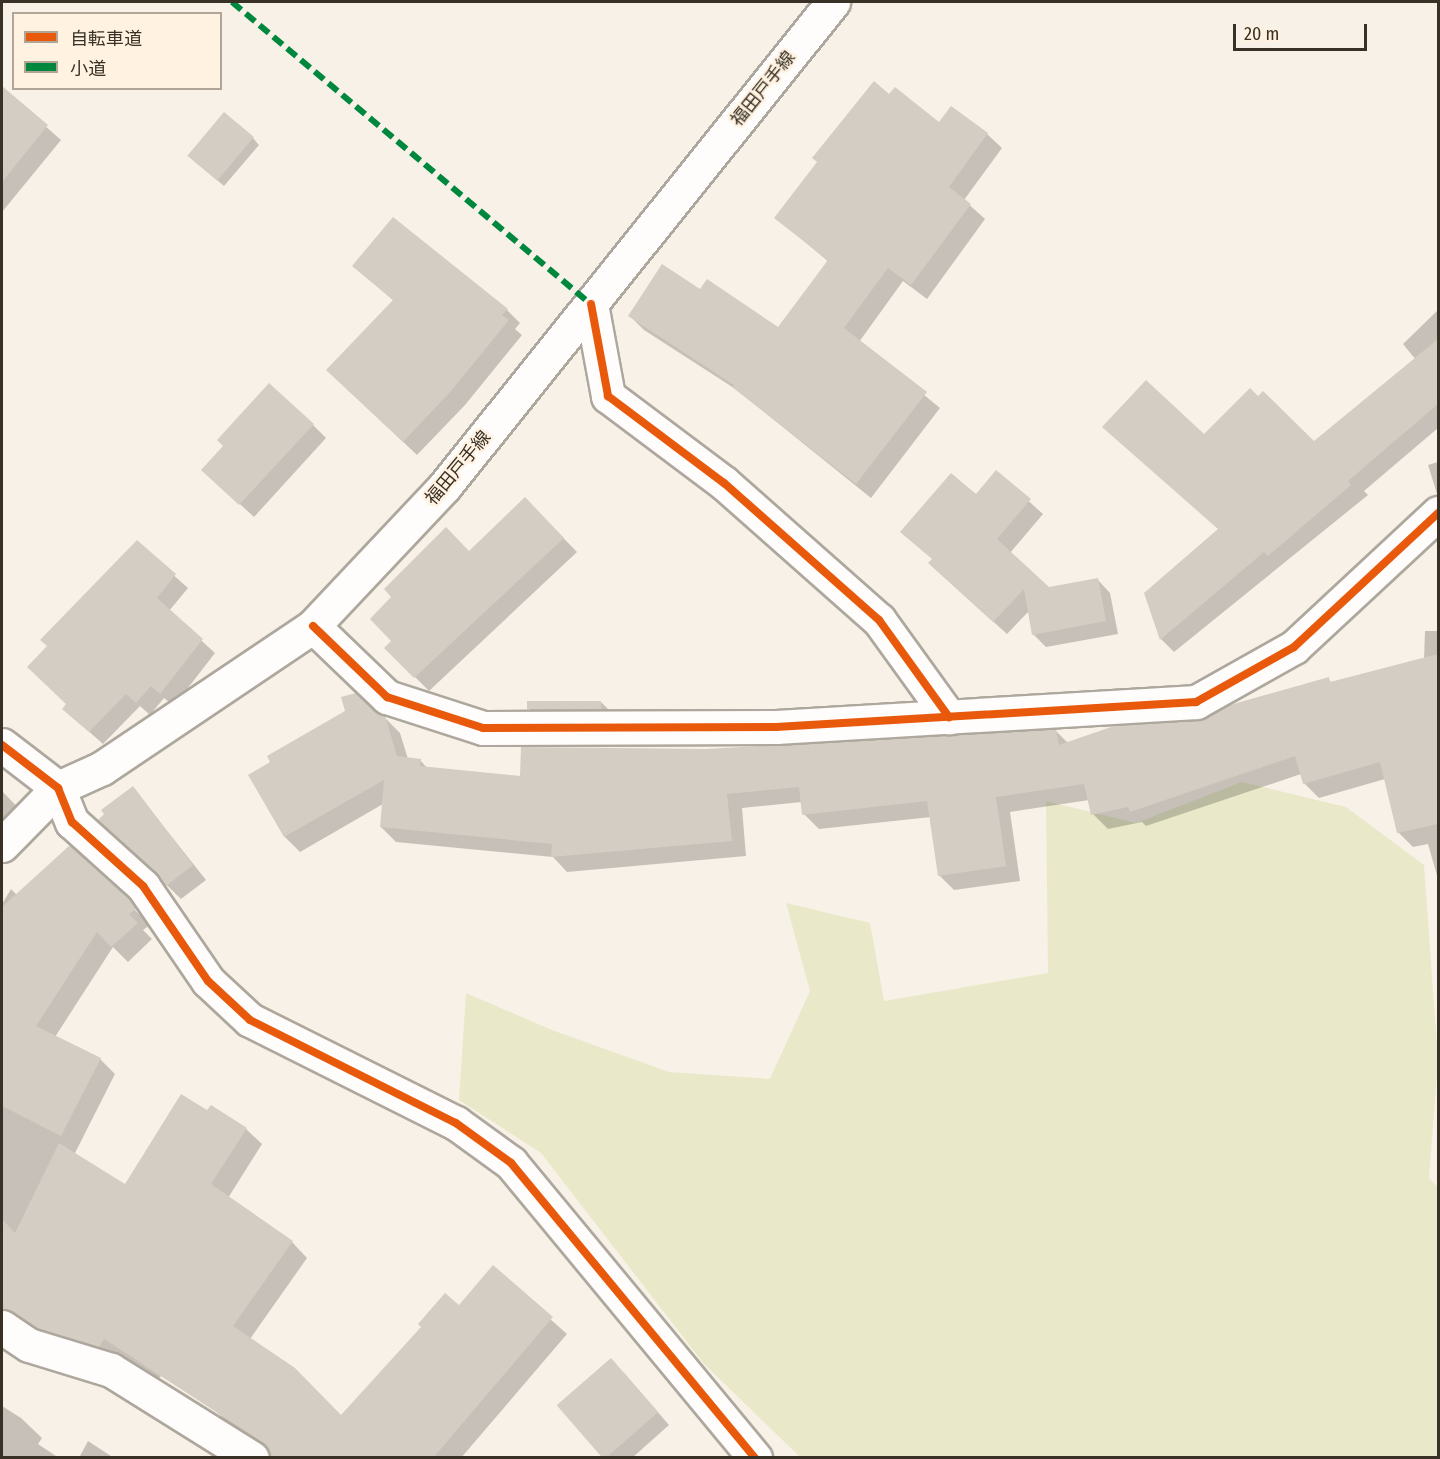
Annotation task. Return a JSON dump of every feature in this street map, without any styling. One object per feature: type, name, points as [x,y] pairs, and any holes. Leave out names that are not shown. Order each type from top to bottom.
[{"type":"street","name":"福田戸手線","points":[[2,846],[58,788],[102,768],[313,626],[444,487],[833,2]]},
{"type":"street","points":[[591,304],[608,396],[724,483],[879,620],[949,717]]},
{"type":"street","points":[[313,626],[387,697],[483,728],[776,727],[1196,702],[1294,646],[1438,513]]},
{"type":"street","points":[[2,745],[58,788],[72,822],[143,886],[208,981],[249,1020],[456,1123],[511,1162],[755,1458]]},
{"type":"street","points":[[2,1327],[29,1345],[111,1370],[252,1458]]},
{"type":"green space","points":[[1242,782],[1346,807],[1424,865],[1438,1060],[1429,1178],[1438,1187],[1438,1457],[800,1457],[704,1364],[541,1153],[459,1100],[466,993],[552,1030],[669,1072],[770,1079],[810,991],[786,903],[870,923],[884,1001],[1048,973],[1046,801],[1136,823]]},
{"type":"building","points":[[874,81],[889,94],[895,87],[939,122],[951,106],[988,133],[949,187],[971,204],[911,285],[888,268],[844,328],[927,392],[856,484],[732,387],[734,385],[628,316],[662,264],[700,289],[707,279],[778,327],[828,260],[774,218],[817,162],[812,158]]},
{"type":"building","points":[[2,86],[48,125],[2,182]]},
{"type":"building","points":[[224,112],[254,137],[217,181],[187,156]]},
{"type":"building","points":[[393,217],[508,309],[502,315],[509,320],[451,391],[403,442],[326,370],[393,300],[352,266]]},
{"type":"building","points":[[1438,339],[1438,404],[1348,481],[1351,485],[1268,556],[1264,552],[1160,640],[1144,593],[1218,529],[1102,427],[1146,380],[1204,434],[1250,388],[1258,396],[1263,391],[1314,441]]},
{"type":"building","points":[[269,383],[314,424],[239,505],[201,470],[223,446],[217,440]]},
{"type":"building","points":[[996,470],[1031,499],[997,539],[1049,587],[1098,578],[1106,621],[1032,635],[1024,589],[993,622],[928,563],[932,559],[900,532],[951,473],[976,494]]},
{"type":"building","points":[[525,497],[564,538],[414,678],[384,648],[391,641],[370,619],[391,597],[384,589],[446,527],[469,551]]},
{"type":"building","points":[[137,540],[176,574],[157,598],[203,639],[160,694],[151,686],[136,703],[126,694],[89,732],[62,709],[66,704],[27,667],[47,646],[40,640]]},
{"type":"building","points":[[1438,654],[1438,824],[1397,833],[1380,762],[1303,784],[1295,756],[1130,812],[1128,807],[1091,815],[1084,784],[996,797],[1006,866],[938,876],[927,801],[802,815],[799,787],[727,794],[732,841],[551,857],[552,844],[380,827],[384,780],[284,837],[248,775],[270,762],[267,756],[345,711],[341,697],[356,693],[385,716],[397,756],[421,759],[420,766],[520,776],[521,747],[706,749],[1056,729],[1059,745],[1114,726],[1198,721],[1230,705],[1329,677],[1330,682]]},
{"type":"building","points":[[527,701],[601,701],[601,709],[527,709]]},
{"type":"building","points":[[133,786],[193,865],[166,886],[98,820],[104,814],[101,810]]},
{"type":"building","points":[[70,845],[129,898],[136,909],[129,914],[138,923],[111,947],[97,932],[36,1026],[101,1058],[61,1136],[2,1106],[2,907]]},
{"type":"building","points":[[181,1094],[207,1110],[211,1105],[247,1128],[211,1184],[293,1241],[233,1326],[295,1368],[341,1415],[421,1327],[418,1324],[445,1293],[459,1305],[493,1265],[553,1317],[433,1458],[271,1458],[262,1442],[104,1339],[99,1347],[37,1328],[2,1309],[2,1219],[15,1233],[59,1143],[125,1184]]},
{"type":"building","points":[[611,1358],[658,1412],[606,1458],[603,1458],[557,1405]]},
{"type":"marked path","points":[[232,2],[591,304]]},
{"type":"cycle path","points":[[591,304],[608,396],[724,483],[879,620],[949,717]]},
{"type":"cycle path","points":[[313,626],[387,697],[483,728],[776,727],[1196,702],[1294,647],[1438,513]]},
{"type":"cycle path","points":[[2,745],[58,788],[72,822],[143,886],[208,981],[250,1020],[456,1123],[511,1163],[755,1458]]}]
